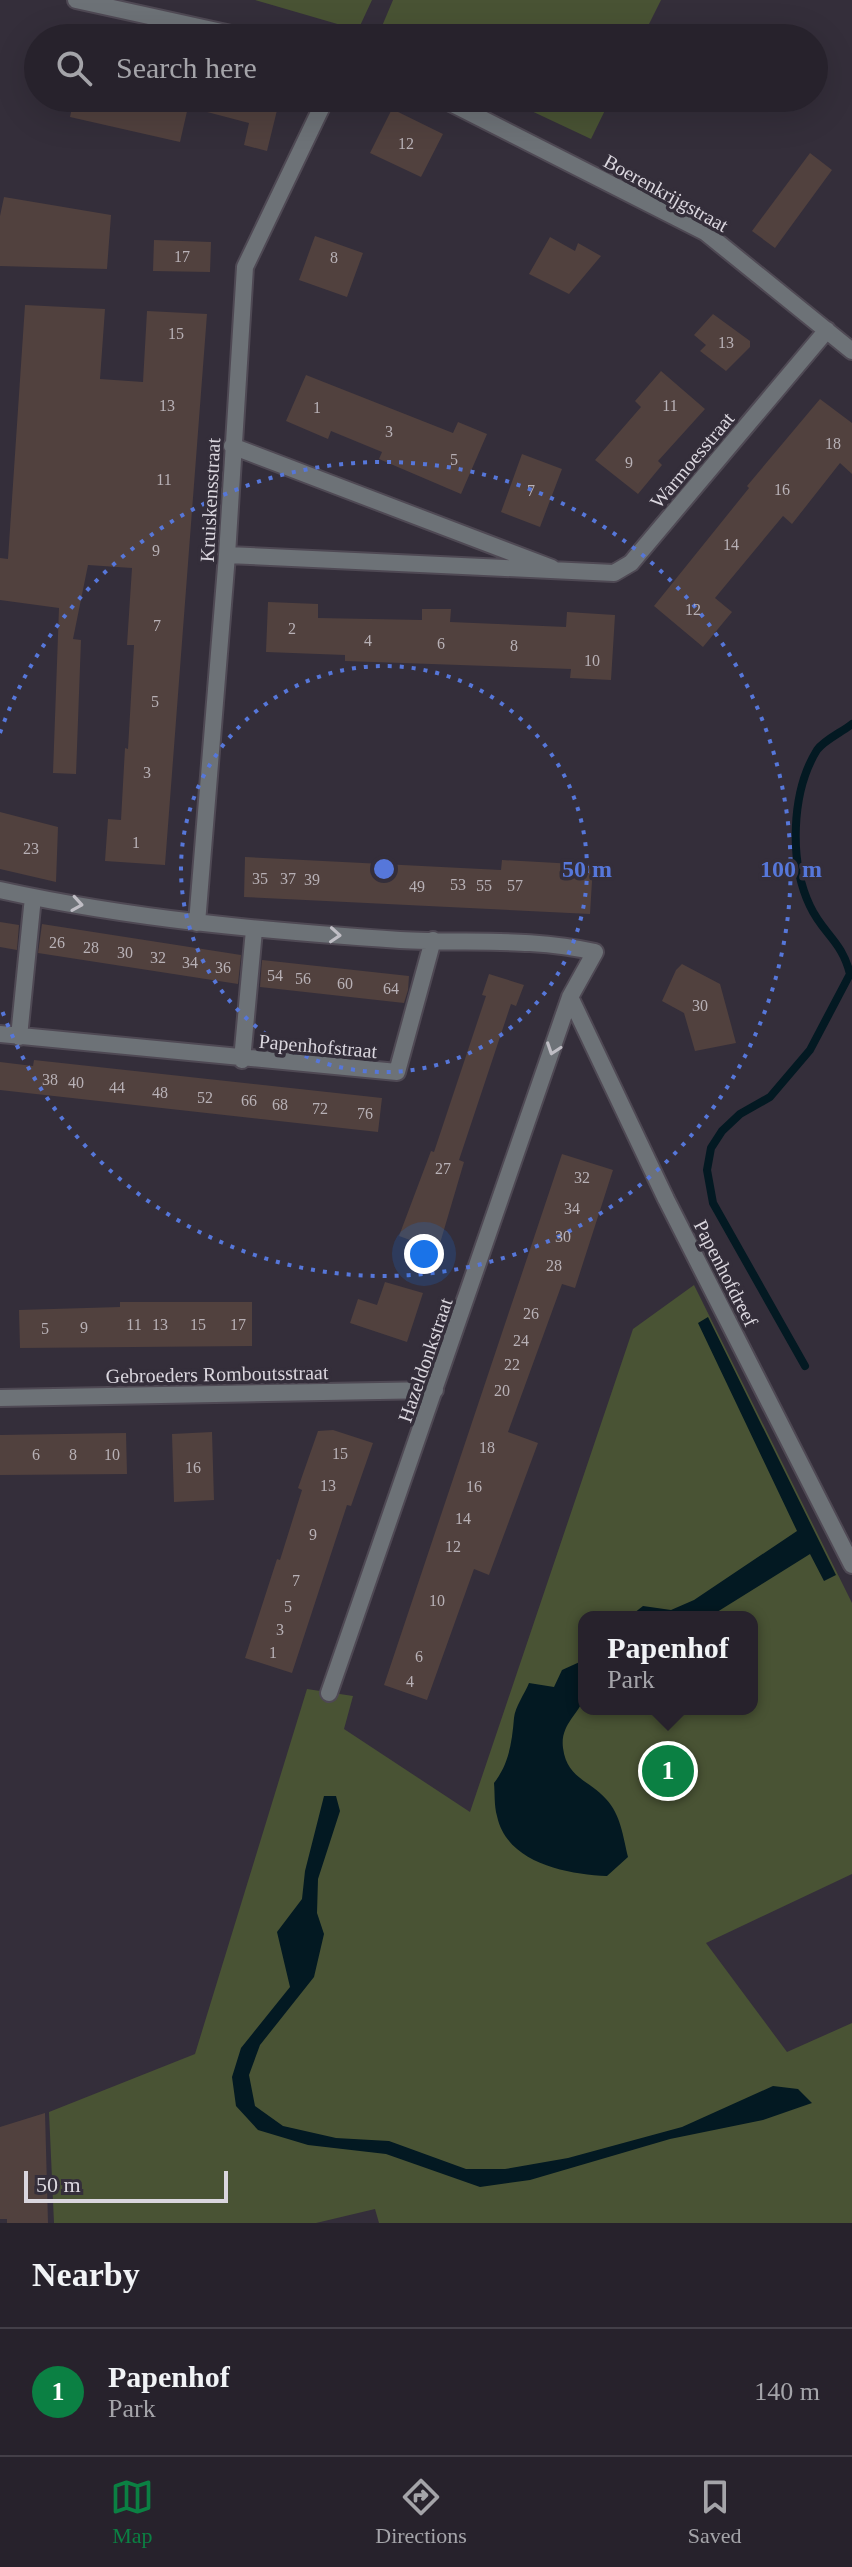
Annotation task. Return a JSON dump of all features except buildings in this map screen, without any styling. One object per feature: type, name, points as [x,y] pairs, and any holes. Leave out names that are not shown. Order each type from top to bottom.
[{"type":"street","points":[[76,0],[185,24]]},
{"type":"street","name":"Kruiskensstraat","points":[[197,923],[227,555],[245,267],[319,112]]},
{"type":"street","name":"Boerenkrijgstraat","points":[[469,112],[705,232],[852,351]]},
{"type":"street","name":"Warmoesstraat","points":[[227,555],[614,573],[631,563],[827,330]]},
{"type":"street","name":"Warmoesstraat","points":[[232,446],[565,573]]},
{"type":"street","points":[[0,890],[254,930],[433,940]]},
{"type":"street","points":[[19,1037],[33,897]]},
{"type":"street","name":"Papenhofstraat","points":[[242,1060],[254,930]]},
{"type":"street","name":"Papenhofstraat","points":[[0,1034],[242,1060],[397,1072],[433,940]]},
{"type":"street","name":"Hazeldonkstraat","points":[[329,1693],[570,997],[595,952],[555,943],[433,940]]},
{"type":"street","name":"Papenhofdreef","points":[[570,997],[666,1199],[852,1565]]},
{"type":"street","name":"Gebroeders Romboutsstraat","points":[[0,1398],[435,1390]]},
{"type":"green space","points":[[255,0],[372,0],[361,24],[337,24]]},
{"type":"green space","points":[[393,0],[661,0],[649,24],[383,24]]},
{"type":"green space","points":[[534,112],[604,112],[591,139]]},
{"type":"green space","points":[[694,1285],[852,1603],[852,1874],[706,1943],[787,2052],[852,2023],[852,2223],[379,2223],[375,2209],[316,2223],[54,2223],[49,2112],[195,2054],[307,1689],[353,1696],[344,1729],[470,1812],[633,1329]]},
{"type":"water","points":[[708,1317],[836,1575],[824,1581],[810,1554],[719,1611],[637,1611],[643,1606],[671,1610],[694,1600],[797,1531],[698,1323]]},
{"type":"water","points":[[578,1663],[578,1709],[564,1733],[565,1758],[574,1773],[611,1805],[623,1834],[628,1857],[607,1876],[557,1869],[525,1855],[503,1832],[495,1808],[494,1783],[511,1744],[518,1705],[529,1683],[554,1687],[562,1670]]},
{"type":"water","points":[[324,1796],[336,1796],[340,1811],[318,1879],[317,1913],[324,1934],[314,1977],[260,2045],[249,2075],[255,2106],[283,2126],[336,2138],[389,2141],[466,2169],[505,2169],[568,2158],[682,2127],[773,2086],[798,2089],[812,2103],[763,2120],[670,2139],[530,2180],[480,2187],[386,2154],[308,2145],[258,2130],[236,2106],[232,2077],[241,2048],[290,1987],[277,1932],[302,1899],[305,1871]]},
{"type":"waterway","points":[[805,1366],[713,1203],[707,1170],[711,1148],[722,1131],[740,1114],[770,1097],[810,1050],[850,974],[842,953],[815,916],[803,888],[796,827],[802,786],[817,750],[852,724]]},
{"type":"place","name":"Papenhof","points":[[668,1771]]}]
